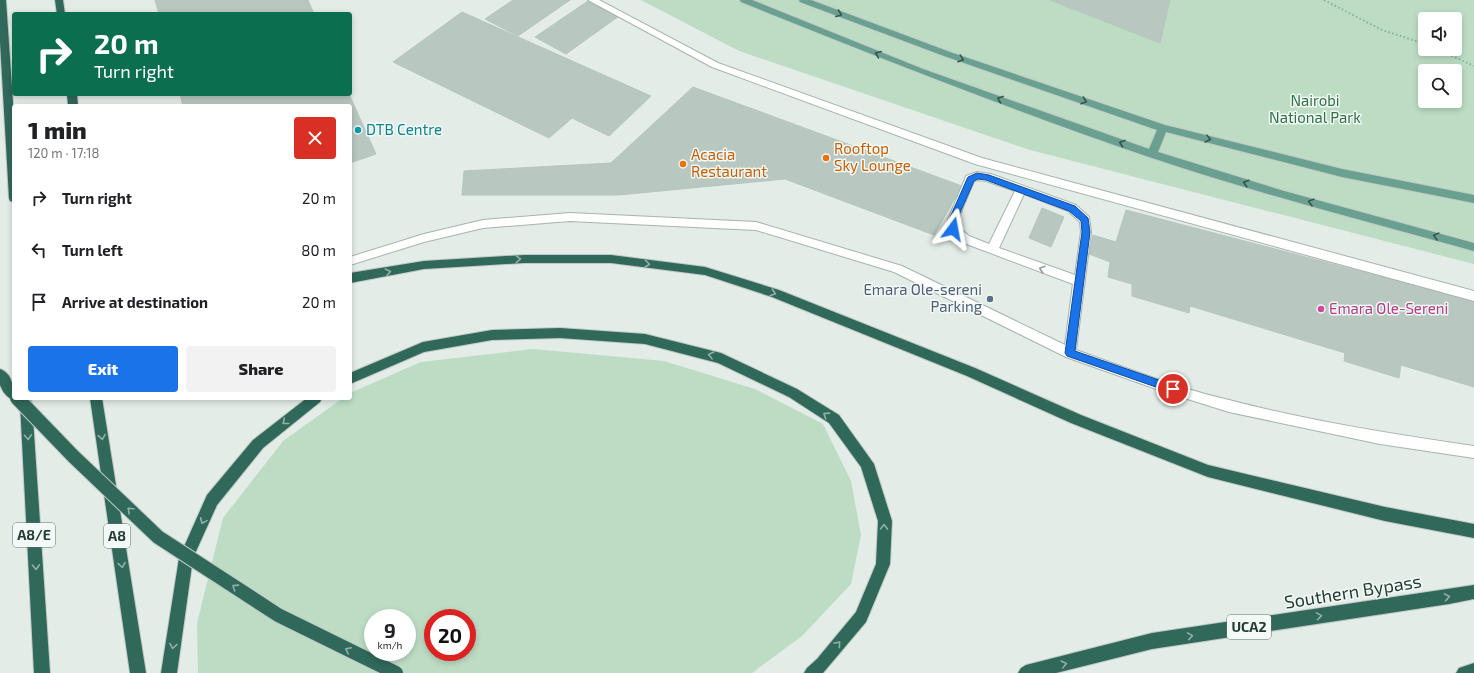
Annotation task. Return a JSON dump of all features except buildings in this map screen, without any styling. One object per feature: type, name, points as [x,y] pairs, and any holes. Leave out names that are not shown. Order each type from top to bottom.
[{"type":"highway","points":[[2,0],[12,165]]},
{"type":"highway","points":[[59,0],[61,12]]},
{"type":"highway","points":[[352,278],[424,265],[524,259],[611,259],[705,271],[775,293],[971,372],[1076,419],[1208,470],[1386,514],[1474,532]]},
{"type":"highway","points":[[352,378],[423,347],[492,335],[560,333],[646,339],[721,358],[792,393],[834,419],[867,464],[885,521],[883,564],[861,617],[822,664],[812,673]]},
{"type":"highway","points":[[0,374],[12,392]]},
{"type":"highway","points":[[19,400],[73,456],[158,537],[278,615],[396,673]]},
{"type":"highway","name":"A8/E","points":[[26,400],[42,673]]},
{"type":"highway","name":"A8","points":[[96,400],[138,673]]},
{"type":"highway","points":[[169,673],[186,558],[212,500],[258,444],[313,400]]},
{"type":"highway","name":"Southern Bypass","points":[[1026,673],[1152,641],[1474,592]]},
{"type":"highway","points":[[1464,673],[1474,671]]},
{"type":"main road","points":[[744,0],[920,71],[1152,154],[1283,194],[1474,247]]},
{"type":"main road","points":[[803,0],[947,54],[1163,128],[1342,173],[1474,199]]},
{"type":"main road","points":[[1152,154],[1163,128]]},
{"type":"lane","points":[[592,0],[715,65],[979,161],[1474,296]]},
{"type":"lane","points":[[1070,353],[1086,232],[1085,220],[1072,208],[1021,189],[987,177],[977,176],[970,179],[952,222],[953,229],[965,239],[1079,281]]},
{"type":"lane","points":[[992,250],[1021,189]]},
{"type":"lane","points":[[352,260],[424,238],[483,224],[570,217],[756,226],[898,269],[1070,353],[1159,385],[1228,406],[1380,438],[1474,452]]},
{"type":"path","points":[[1324,0],[1382,30],[1418,42]]},
{"type":"path","points":[[1452,56],[1474,66]]},
{"type":"green space","name":"Nairobi National Park","points":[[641,0],[1474,0],[1474,264],[1030,150],[739,51]]},
{"type":"green space","points":[[533,349],[664,361],[755,389],[823,424],[851,481],[861,535],[851,584],[802,636],[752,673],[198,673],[197,623],[223,518],[283,441],[340,400],[352,400],[352,392],[421,362]]},
{"type":"place","name":"DTB Centre","points":[[358,130]]},
{"type":"place","name":"Rooftop Sky Lounge","points":[[826,158]]},
{"type":"place","name":"Acacia Restaurant","points":[[683,164]]},
{"type":"place","name":"Emara Ole-sereni Parking","points":[[990,299]]},
{"type":"place","name":"Emara Ole-Sereni","points":[[1321,309]]},
{"type":"route","points":[[953,229],[952,222],[970,179],[977,176],[987,177],[1072,208],[1085,220],[1086,232],[1070,353],[1173,389]]}]
